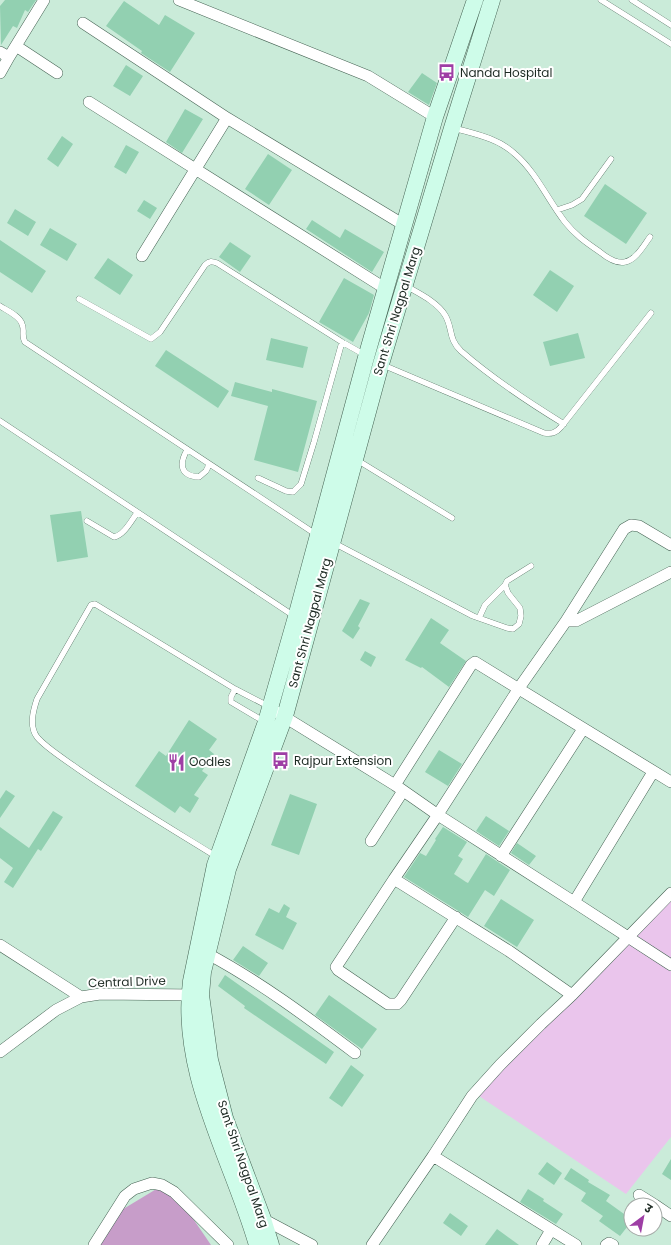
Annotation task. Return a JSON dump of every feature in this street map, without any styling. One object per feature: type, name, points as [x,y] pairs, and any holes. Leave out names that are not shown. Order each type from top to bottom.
[{"type":"main road","name":"Sant Shri Nagpal Marg","points":[[271,1245],[263,1219],[225,1118],[195,995],[208,954],[228,869],[285,716],[355,459],[377,318],[435,117],[475,0]]},
{"type":"main road","name":"Sant Shri Nagpal Marg","points":[[257,1245],[248,1215],[213,1123],[194,1062],[191,1046],[198,942],[218,858],[268,715],[318,536],[371,361],[393,322],[492,0]]},
{"type":"main road","points":[[377,318],[378,322],[387,328],[393,322]]},
{"type":"street","points":[[0,73],[4,54],[16,46],[44,0]]},
{"type":"street","points":[[179,0],[368,76],[435,117]]},
{"type":"street","points":[[82,23],[227,118],[404,225]]},
{"type":"street","points":[[16,46],[57,73]]},
{"type":"street","points":[[89,102],[386,289]]},
{"type":"street","points":[[142,256],[227,118]]},
{"type":"street","points":[[456,917],[397,1004],[388,1004],[338,970],[336,966],[438,815],[519,688],[566,621],[624,529],[631,525],[639,526],[671,545]]},
{"type":"street","points":[[566,621],[576,621],[671,572]]},
{"type":"street","points":[[371,841],[399,788],[473,663],[477,663],[519,688],[583,729],[671,782]]},
{"type":"street","points":[[268,715],[285,716],[399,788],[501,856],[671,965]]},
{"type":"street","points":[[501,856],[583,729]]},
{"type":"street","points":[[574,902],[653,772]]},
{"type":"street","points":[[394,878],[509,951],[572,996]]},
{"type":"street","points":[[372,1245],[472,1096],[541,1024],[572,996],[671,893]]},
{"type":"street","points":[[0,945],[81,997]]},
{"type":"street","points":[[208,954],[231,966],[287,1002],[355,1053]]},
{"type":"street","name":"Central Drive","points":[[0,1052],[56,1010],[81,997],[100,994],[195,995]]},
{"type":"street","points":[[0,1039],[10,1045]]},
{"type":"street","points":[[433,1156],[576,1245]]},
{"type":"street","points":[[94,1245],[125,1196],[134,1189],[152,1183],[162,1185],[174,1192],[228,1245]]},
{"type":"street","points":[[263,1219],[312,1245]]},
{"type":"street","points":[[542,1245],[551,1230]]},
{"type":"street","points":[[606,1245],[609,1243],[613,1245]]},
{"type":"lane","points":[[601,0],[671,44]]},
{"type":"lane","points":[[632,0],[671,25]]},
{"type":"lane","points":[[452,128],[490,138],[502,144],[514,153],[524,162],[566,223],[582,240],[602,254],[620,263],[626,262],[639,252],[650,237]]},
{"type":"lane","points":[[557,210],[572,206],[582,199],[611,159]]},
{"type":"lane","points":[[79,299],[151,339],[160,332],[205,265],[212,261],[224,267],[371,361],[544,433],[550,434],[556,432],[564,424],[651,313]]},
{"type":"lane","points":[[404,285],[442,310],[446,317],[452,338],[461,350],[517,394],[564,424]]},
{"type":"lane","points":[[0,306],[20,320],[23,327],[23,337],[25,342],[318,536]]},
{"type":"lane","points":[[258,478],[286,491],[292,492],[301,484],[342,342]]},
{"type":"lane","points":[[0,421],[296,618]]},
{"type":"lane","points":[[187,450],[183,457],[182,465],[184,472],[190,476],[199,477],[206,471],[209,465]]},
{"type":"lane","points":[[355,459],[452,518]]},
{"type":"lane","points":[[87,521],[114,537],[118,536],[137,513]]},
{"type":"lane","points":[[332,542],[479,618],[506,628],[513,629],[519,624],[521,616],[520,608],[508,593],[504,585]]},
{"type":"lane","points":[[479,618],[484,605],[507,581],[531,566]]},
{"type":"lane","points":[[218,858],[107,789],[55,752],[37,737],[32,727],[33,711],[37,699],[77,628],[91,605],[94,604],[235,689],[268,715]]},
{"type":"lane","points":[[235,689],[231,697],[231,702],[268,715]]},
{"type":"shaded area","points":[[671,899],[671,1137],[626,1194],[476,1094]]},
{"type":"shaded area","points":[[168,1182],[211,1245],[100,1245],[110,1217]]},
{"type":"building","points":[[5,0],[36,0],[28,12],[25,10],[17,28],[13,26],[1,45],[0,6]]},
{"type":"building","points":[[124,1],[159,25],[165,15],[195,33],[170,72],[141,53],[142,51],[106,26]]},
{"type":"building","points":[[126,65],[143,76],[130,96],[113,86]]},
{"type":"building","points":[[422,73],[437,83],[429,105],[408,92]]},
{"type":"building","points":[[185,109],[203,119],[182,153],[166,142]]},
{"type":"building","points":[[62,136],[73,144],[58,167],[47,159]]},
{"type":"building","points":[[126,145],[139,152],[126,174],[114,167]]},
{"type":"building","points":[[268,154],[292,170],[269,205],[245,189]]},
{"type":"building","points":[[605,184],[647,213],[626,244],[584,216]]},
{"type":"building","points":[[144,200],[157,208],[150,219],[137,211]]},
{"type":"building","points":[[15,209],[36,222],[28,236],[7,223]]},
{"type":"building","points":[[312,220],[340,238],[345,229],[384,252],[372,272],[306,229]]},
{"type":"building","points":[[50,228],[77,244],[67,261],[40,245]]},
{"type":"building","points":[[0,240],[46,271],[32,293],[0,272]]},
{"type":"building","points":[[230,242],[251,256],[240,272],[219,257]]},
{"type":"building","points":[[108,258],[133,275],[120,295],[94,278]]},
{"type":"building","points":[[550,270],[574,286],[557,312],[533,295]]},
{"type":"building","points":[[344,278],[374,295],[369,313],[353,342],[319,322]]},
{"type":"building","points":[[578,333],[585,358],[550,366],[543,342]]},
{"type":"building","points":[[271,338],[308,347],[303,368],[266,360]]},
{"type":"building","points":[[166,350],[229,391],[218,408],[155,366]]},
{"type":"building","points":[[235,382],[272,392],[272,389],[317,401],[298,472],[254,460],[268,406],[231,396]]},
{"type":"building","points":[[81,511],[88,557],[57,562],[50,515]]},
{"type":"building","points":[[360,599],[370,603],[358,626],[360,628],[353,639],[342,631]]},
{"type":"building","points":[[431,618],[449,630],[440,643],[466,661],[449,687],[422,667],[421,668],[405,660]]},
{"type":"building","points":[[365,651],[376,657],[371,667],[360,660]]},
{"type":"building","points":[[189,720],[217,739],[209,750],[214,754],[202,771],[208,775],[194,795],[199,798],[190,813],[180,806],[175,813],[135,786],[159,751],[166,756]]},
{"type":"building","points":[[439,750],[462,764],[448,786],[425,772]]},
{"type":"building","points":[[6,790],[15,796],[0,818],[0,799]]},
{"type":"building","points":[[290,794],[317,804],[299,855],[271,845]]},
{"type":"building","points":[[53,811],[63,817],[41,851],[38,849],[13,888],[4,882],[13,868],[0,858],[0,827],[29,848]]},
{"type":"building","points":[[486,816],[509,831],[499,846],[476,831]]},
{"type":"building","points":[[443,827],[467,842],[458,856],[463,859],[454,874],[466,882],[468,883],[486,854],[510,870],[494,896],[485,890],[468,917],[404,877],[420,853],[426,856]]},
{"type":"building","points":[[517,843],[536,856],[529,865],[511,853]]},
{"type":"building","points":[[501,899],[534,920],[517,947],[484,926]]},
{"type":"building","points":[[284,904],[290,908],[286,917],[297,923],[283,950],[255,935],[269,908],[279,913]]},
{"type":"building","points":[[243,946],[268,963],[259,976],[233,960]]},
{"type":"building","points":[[225,975],[334,1052],[326,1064],[244,1008],[245,1006],[218,986]]},
{"type":"building","points":[[329,995],[377,1029],[362,1049],[315,1015]]},
{"type":"building","points":[[351,1065],[364,1075],[342,1107],[329,1098]]},
{"type":"building","points":[[671,1159],[671,1180],[662,1174]]},
{"type":"building","points":[[547,1162],[562,1173],[554,1185],[538,1174]]},
{"type":"building","points":[[571,1168],[589,1180],[588,1182],[610,1195],[606,1201],[623,1213],[623,1232],[620,1236],[599,1221],[603,1216],[581,1201],[586,1193],[564,1179]]},
{"type":"building","points":[[528,1189],[563,1214],[556,1224],[520,1202]]},
{"type":"building","points":[[450,1213],[468,1226],[461,1236],[443,1223]]},
{"type":"building","points":[[497,1229],[519,1245],[485,1245]]},
{"type":"place","name":"Nanda Hospital","points":[[447,73]]},
{"type":"place","name":"Rajpur Extension","points":[[281,761]]},
{"type":"place","name":"Oodles","points":[[176,762]]}]
